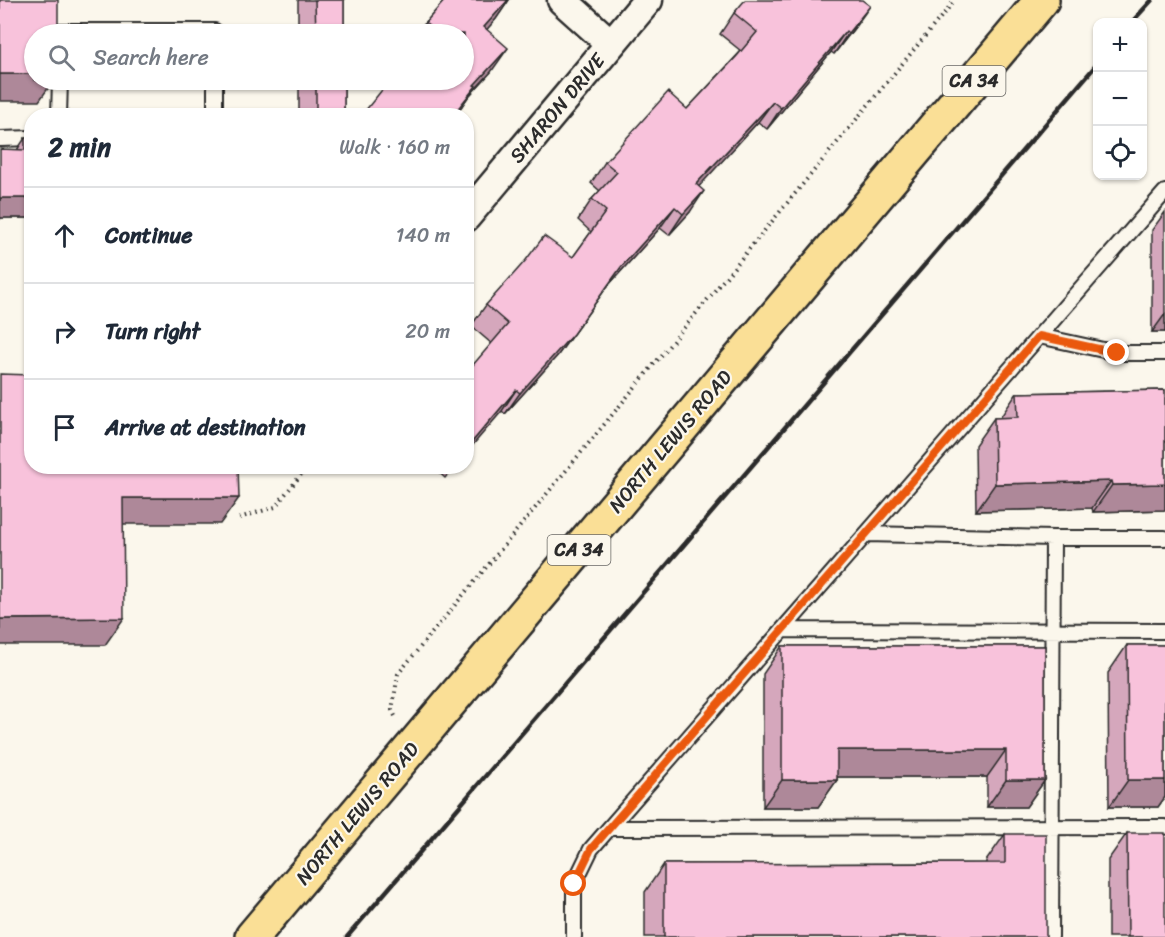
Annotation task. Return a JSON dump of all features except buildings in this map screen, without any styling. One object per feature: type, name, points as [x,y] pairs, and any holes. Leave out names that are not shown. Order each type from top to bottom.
[{"type":"main road","name":"NORTH LEWIS ROAD","points":[[252,937],[1042,0]]},
{"type":"street","points":[[562,0],[611,44]]},
{"type":"street","name":"SHARON DRIVE","points":[[474,207],[648,0]]},
{"type":"lane","points":[[59,108],[60,90]]},
{"type":"lane","points":[[215,90],[215,108]]},
{"type":"lane","points":[[0,139],[24,138]]},
{"type":"lane","points":[[574,937],[574,884],[591,849],[1165,192]]},
{"type":"lane","points":[[1039,336],[1117,353],[1165,353]]},
{"type":"lane","points":[[866,534],[1165,538]]},
{"type":"lane","points":[[1052,937],[1053,538]]},
{"type":"lane","points":[[783,630],[1165,631]]},
{"type":"lane","points":[[610,828],[1165,827]]},
{"type":"path","points":[[410,750],[392,710],[398,674],[955,0]]},
{"type":"path","points":[[238,518],[275,507],[302,474]]},
{"type":"railway","points":[[1136,18],[1152,0]]},
{"type":"railway","points":[[347,937],[1093,69]]},
{"type":"route","points":[[574,884],[591,849],[1039,336],[1117,353]]}]
